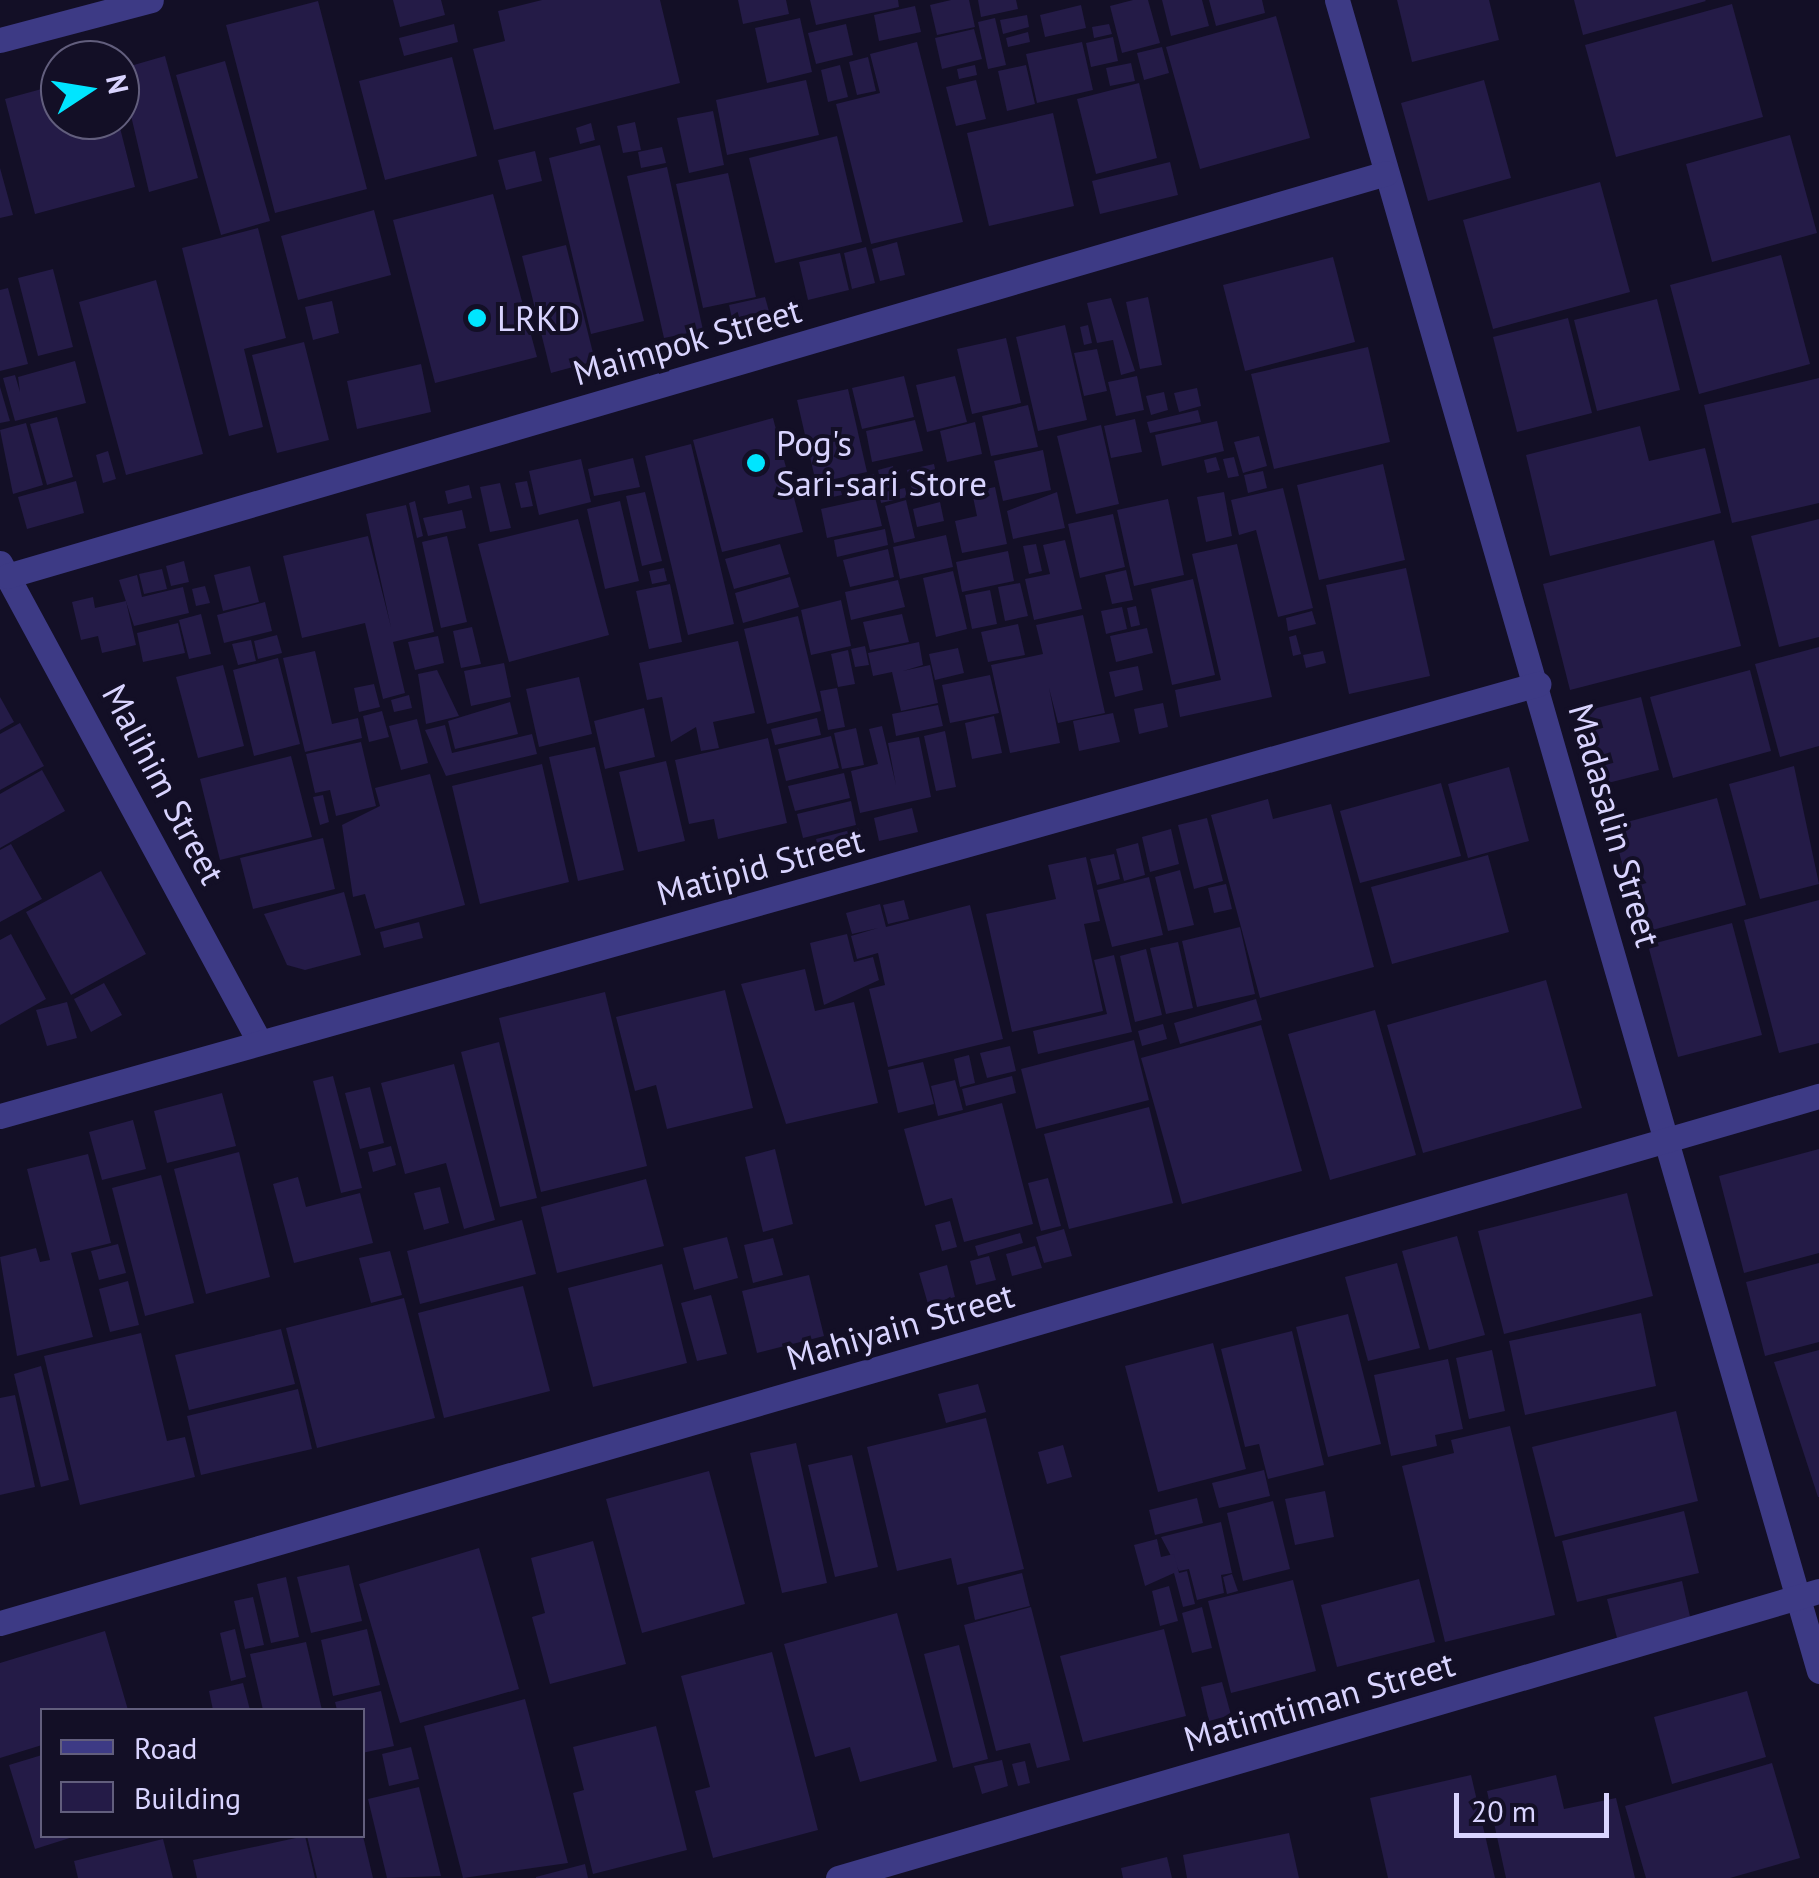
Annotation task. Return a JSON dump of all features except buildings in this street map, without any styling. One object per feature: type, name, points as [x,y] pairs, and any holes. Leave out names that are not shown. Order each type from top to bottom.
[{"type":"street","points":[[0,40],[151,0]]},
{"type":"street","name":"Madasalin Street","points":[[1337,0],[1670,1140],[1808,1594],[1819,1671]]},
{"type":"street","name":"Maimpok Street","points":[[4,569],[1386,172]]},
{"type":"street","name":"Malihim Street","points":[[4,569],[259,1041]]},
{"type":"street","name":"Matipid Street","points":[[0,1116],[1538,684]]},
{"type":"street","name":"Mahiyain Street","points":[[0,1623],[1819,1096]]},
{"type":"street","name":"Matimtiman Street","points":[[838,1878],[1808,1594]]},
{"type":"place","name":"LRKD","points":[[477,318]]},
{"type":"place","name":"Pog's Sari-sari Store","points":[[756,463]]}]
